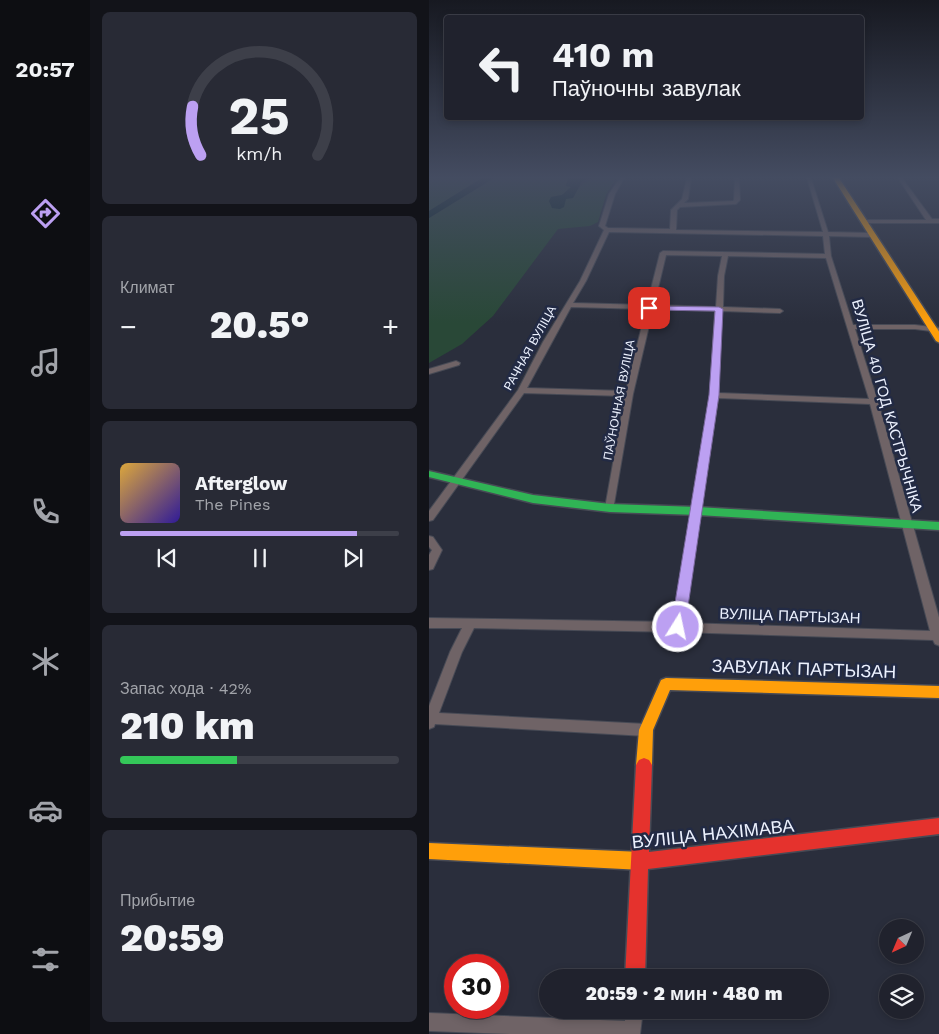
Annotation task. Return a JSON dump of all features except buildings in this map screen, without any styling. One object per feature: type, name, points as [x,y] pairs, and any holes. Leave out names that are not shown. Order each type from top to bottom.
[{"type":"street","name":"РАЧНАЯ ВУЛІЦА","points":[[429,518],[522,390],[569,305],[607,230],[602,226]]},
{"type":"street","points":[[673,226],[673,231]]},
{"type":"street","name":"ВУЛІЦА 40 ГОД КАСТРЫЧНІКА","points":[[824,226],[828,256],[852,327],[874,402],[905,524],[939,638]]},
{"type":"street","points":[[867,226],[936,330],[939,341]]},
{"type":"street","points":[[607,230],[872,235]]},
{"type":"street","name":"ПАЎНОЧНАЯ ВУЛІЦА","points":[[610,508],[629,394],[663,253],[828,256]]},
{"type":"street","points":[[678,627],[698,511],[714,395],[721,276],[725,254]]},
{"type":"street","points":[[569,305],[780,311]]},
{"type":"street","points":[[852,327],[915,327],[936,330]]},
{"type":"street","points":[[429,372],[456,362]]},
{"type":"street","points":[[522,390],[629,394]]},
{"type":"street","points":[[714,395],[874,402]]},
{"type":"street","points":[[429,474],[533,499],[610,508],[698,511],[939,526]]},
{"type":"street","points":[[429,540],[437,550],[429,566]]},
{"type":"street","name":"ВУЛІЦА ПАРТЫЗАН","points":[[429,623],[678,627],[939,638]]},
{"type":"street","points":[[470,624],[456,652],[430,720],[645,730],[635,969]]},
{"type":"street","name":"ЗАВУЛАК ПАРТЫЗАН","points":[[645,730],[666,684],[939,692]]},
{"type":"street","name":"ВУЛІЦА НАХІМАВА","points":[[429,851],[639,861],[939,826]]},
{"type":"street","points":[[429,1022],[633,1030],[634,1019]]},
{"type":"shaded area","points":[[429,226],[587,226],[558,229],[493,316],[462,344],[429,363]]},
{"type":"traffic: fast","points":[[429,474],[533,499],[610,508],[698,511],[940,526]]},
{"type":"traffic: slow","points":[[867,226],[940,341]]},
{"type":"traffic: slow","points":[[644,765],[646,730],[666,684],[940,692]]},
{"type":"traffic: slow","points":[[429,851],[642,861]]},
{"type":"traffic: jam","points":[[635,969],[644,765]]},
{"type":"traffic: jam","points":[[642,861],[940,826]]},
{"type":"route","points":[[649,308],[719,309],[714,395],[698,511],[678,627]]}]
